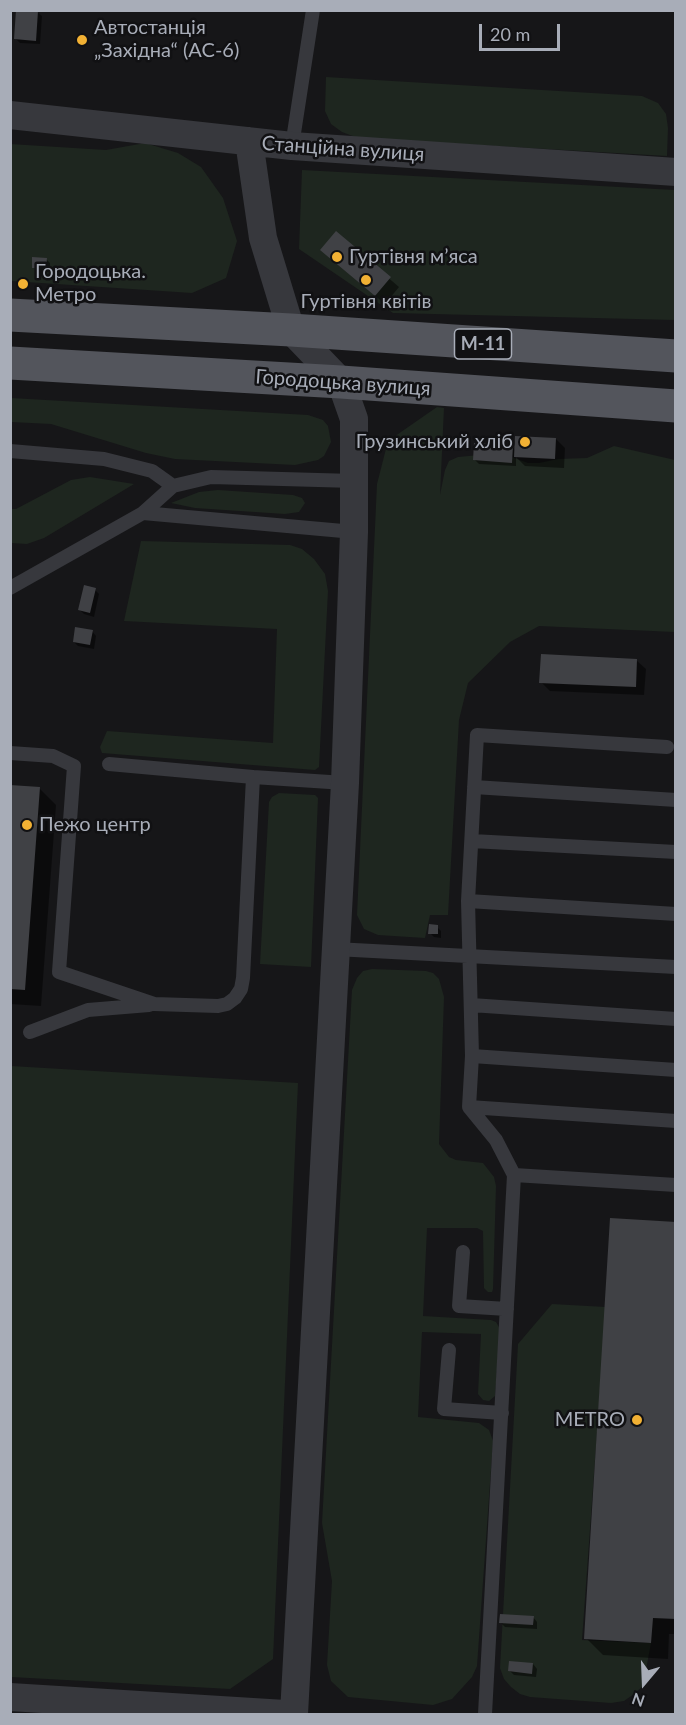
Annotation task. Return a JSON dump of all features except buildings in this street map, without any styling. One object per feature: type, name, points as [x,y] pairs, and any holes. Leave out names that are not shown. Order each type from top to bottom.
[{"type":"main road","name":"М-11","points":[[10,315],[291,330],[675,356]]},
{"type":"main road","name":"Городоцька вулиця","points":[[10,363],[341,382],[675,406]]},
{"type":"street","name":"Станційна вулиця","points":[[10,115],[292,146],[675,172]]},
{"type":"street","points":[[249,141],[263,238],[291,330],[341,382],[354,419],[354,532],[345,783],[294,1714]]},
{"type":"street","points":[[10,1697],[179,1711],[285,1714]]},
{"type":"lane","points":[[292,146],[313,10]]},
{"type":"lane","points":[[10,452],[104,459],[152,471],[173,486]]},
{"type":"lane","points":[[10,588],[143,513],[173,486],[211,477],[354,481]]},
{"type":"lane","points":[[143,513],[354,532]]},
{"type":"lane","points":[[485,1714],[514,1175],[496,1140],[469,1107],[472,1056],[468,901],[477,735],[668,747]]},
{"type":"lane","points":[[10,753],[53,756],[74,766],[59,972],[154,1004]]},
{"type":"lane","points":[[109,764],[345,783]]},
{"type":"lane","points":[[30,1032],[88,1010],[154,1004],[218,1006],[227,1004],[235,998],[241,989],[243,978],[248,840],[253,777]]},
{"type":"lane","points":[[474,787],[675,800]]},
{"type":"lane","points":[[472,841],[675,852]]},
{"type":"lane","points":[[468,901],[675,914]]},
{"type":"lane","points":[[335,949],[675,967]]},
{"type":"lane","points":[[471,1005],[675,1019]]},
{"type":"lane","points":[[472,1056],[675,1070]]},
{"type":"lane","points":[[469,1107],[675,1121]]},
{"type":"lane","points":[[514,1175],[675,1185]]},
{"type":"lane","points":[[463,1252],[459,1305],[507,1309]]},
{"type":"lane","points":[[449,1350],[444,1409],[502,1413]]},
{"type":"shaded area","points":[[326,77],[642,96],[658,103],[666,114],[667,156],[358,138],[342,132],[331,124],[325,111]]},
{"type":"shaded area","points":[[145,143],[178,153],[201,167],[223,198],[237,241],[226,278],[192,293],[11,281],[10,144],[106,150]]},
{"type":"shaded area","points":[[302,170],[675,190],[675,320],[393,313],[299,249]]},
{"type":"shaded area","points":[[11,398],[308,415],[323,420],[328,426],[331,442],[324,456],[318,460],[295,465],[175,459],[146,453],[51,424],[11,422]]},
{"type":"shaded area","points":[[437,407],[444,408],[440,495],[449,461],[458,457],[501,453],[528,463],[539,463],[558,459],[587,458],[614,446],[675,460],[675,632],[539,626],[510,642],[468,683],[459,720],[448,915],[430,915],[425,938],[378,935],[364,929],[357,915],[377,484],[388,441]]},
{"type":"shaded area","points":[[90,477],[134,484],[44,538],[27,544],[11,543],[11,509],[16,509],[71,480]]},
{"type":"shaded area","points":[[218,490],[293,495],[302,498],[305,503],[299,512],[285,514],[195,508],[171,503],[199,492]]},
{"type":"shaded area","points":[[141,541],[290,545],[302,549],[314,559],[325,574],[328,591],[319,767],[315,770],[102,753],[100,747],[107,731],[273,743],[277,629],[124,621]]},
{"type":"shaded area","points":[[279,793],[315,795],[318,798],[311,967],[260,964],[269,802]]},
{"type":"shaded area","points":[[372,969],[426,971],[433,973],[439,979],[444,997],[439,1144],[449,1157],[483,1163],[494,1177],[496,1186],[492,1292],[484,1288],[483,1231],[477,1228],[427,1228],[423,1316],[491,1320],[496,1322],[500,1329],[495,1396],[489,1401],[483,1400],[478,1394],[481,1334],[422,1332],[418,1417],[479,1423],[489,1430],[493,1441],[477,1666],[472,1677],[452,1699],[433,1705],[348,1697],[331,1681],[327,1665],[332,1581],[322,1523],[352,990],[363,971]]},
{"type":"shaded area","points":[[11,1066],[298,1083],[273,1659],[230,1689],[11,1677]]},
{"type":"shaded area","points":[[552,1304],[606,1307],[582,1640],[651,1643],[643,1686],[624,1701],[611,1703],[530,1697],[520,1694],[511,1687],[504,1679],[500,1668],[518,1344]]},
{"type":"place","name":"Автостанція „Західна“ (АС-6)","points":[[82,40]]},
{"type":"place","name":"Гуртівня мʼяса","points":[[337,257]]},
{"type":"place","name":"Гуртівня квітів","points":[[366,280]]},
{"type":"place","name":"Городоцька. Метро","points":[[23,284]]},
{"type":"place","name":"Грузинський хліб","points":[[525,442]]},
{"type":"place","name":"Пежо центр","points":[[27,825]]},
{"type":"place","name":"METRO","points":[[637,1420]]}]
